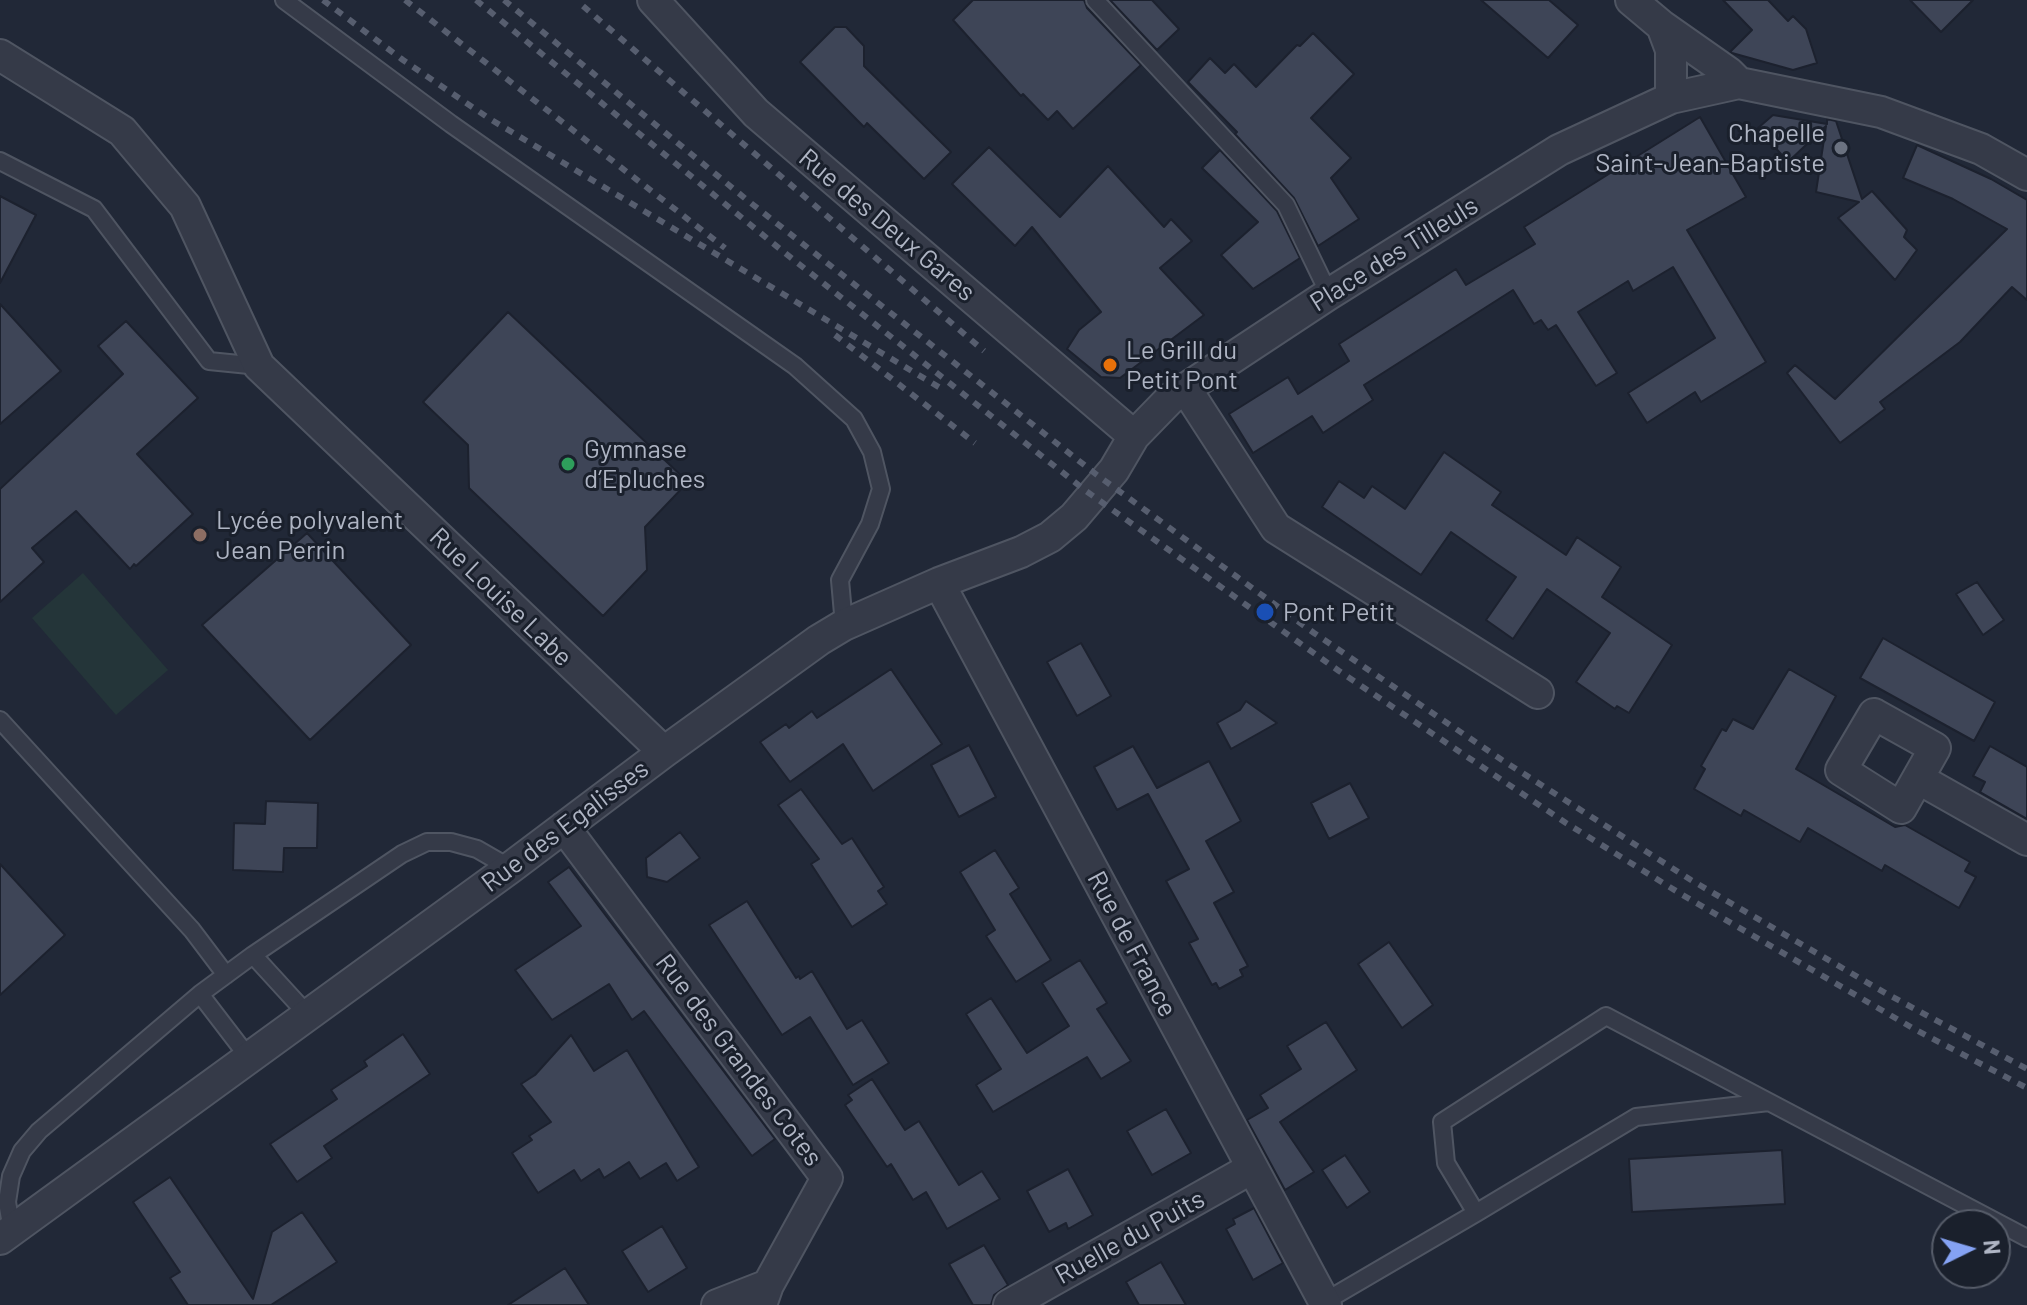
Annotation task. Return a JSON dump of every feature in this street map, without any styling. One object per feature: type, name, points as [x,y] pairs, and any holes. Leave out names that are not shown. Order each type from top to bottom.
[{"type":"street","name":"Rue des Deux Gares","points":[[653,0],[756,113],[1134,436]]},
{"type":"street","points":[[1631,0],[1739,83],[1881,112],[1981,149],[2027,175]]},
{"type":"street","points":[[1662,26],[1671,50],[1671,98]]},
{"type":"street","name":"Rue Louise Labe","points":[[0,55],[122,131],[185,206],[259,366],[664,752]]},
{"type":"street","name":"Place des Tilleuls","points":[[1134,436],[1170,399],[1329,294],[1559,150],[1671,98],[1739,83]]},
{"type":"street","points":[[1186,389],[1276,528],[1538,693]]},
{"type":"street","name":"Rue des Egalisses","points":[[6,1235],[664,752],[844,625],[939,583],[1021,552],[1050,537],[1074,517],[1114,470],[1134,436]]},
{"type":"street","name":"Rue de France","points":[[939,583],[1325,1303]]},
{"type":"street","points":[[1919,779],[2027,840]]},
{"type":"street","name":"Rue des Grandes Cotes","points":[[564,827],[827,1178],[764,1295]]},
{"type":"street","name":"Ruelle du Puits","points":[[1009,1305],[1252,1168]]},
{"type":"street","points":[[717,1305],[764,1295]]},
{"type":"lane","points":[[284,0],[451,124],[795,366],[854,419],[872,452],[881,489],[870,524],[840,580],[844,625]]},
{"type":"lane","points":[[1095,0],[1286,205],[1329,294]]},
{"type":"lane","points":[[0,161],[94,209],[209,361],[259,366]]},
{"type":"lane","points":[[0,720],[192,930],[226,975]]},
{"type":"lane","points":[[6,1235],[11,1176],[22,1151],[39,1131],[200,994],[253,955],[402,854],[427,842],[451,842],[477,849],[510,868]]},
{"type":"lane","points":[[253,955],[307,1014]]},
{"type":"lane","points":[[200,994],[249,1058]]},
{"type":"lane","points":[[1476,1213],[1446,1163],[1442,1122],[1606,1016],[2027,1238]]},
{"type":"lane","points":[[1325,1303],[1636,1117],[1769,1102]]},
{"type":"shaded area","points":[[83,573],[168,670],[116,715],[32,618]]},
{"type":"building","points":[[973,0],[1084,0],[1087,8],[1141,65],[1073,129],[1057,111],[1048,120],[1023,94],[1021,96],[953,20]]},
{"type":"building","points":[[1110,0],[1152,0],[1179,29],[1157,50]]},
{"type":"building","points":[[1481,0],[1549,0],[1578,25],[1548,58]]},
{"type":"building","points":[[1723,0],[1768,0],[1788,21],[1793,16],[1806,29],[1817,63],[1793,70],[1730,52],[1752,30]]},
{"type":"building","points":[[1910,0],[1973,0],[1941,32]]},
{"type":"building","points":[[835,27],[846,27],[864,46],[864,66],[951,152],[924,179],[867,123],[864,127],[800,62]]},
{"type":"building","points":[[1313,33],[1354,74],[1311,118],[1351,158],[1331,178],[1359,219],[1318,246],[1294,198],[1235,134],[1237,132],[1188,82],[1210,58],[1225,73],[1234,64],[1256,87]]},
{"type":"building","points":[[1773,115],[1827,124],[1827,119],[1836,121],[1862,199],[1872,191],[1907,230],[1904,237],[1917,250],[1895,280],[1838,218],[1859,202],[1816,192],[1826,126],[1788,162],[1758,128]]},
{"type":"building","points":[[1700,117],[1746,197],[1687,230],[1766,362],[1701,402],[1695,392],[1647,423],[1628,393],[1715,338],[1673,267],[1633,291],[1628,281],[1578,312],[1617,373],[1596,386],[1556,325],[1548,330],[1541,320],[1534,324],[1513,290],[1364,385],[1373,400],[1323,433],[1312,416],[1253,453],[1229,414],[1288,377],[1298,394],[1349,361],[1339,344],[1456,269],[1466,285],[1535,244],[1524,227]]},
{"type":"building","points":[[1917,145],[1991,179],[2027,200],[2027,300],[2012,287],[1960,342],[1880,402],[1885,409],[1840,443],[1787,373],[1795,365],[1835,399],[2007,229],[1953,199],[1903,178]]},
{"type":"building","points":[[989,147],[1060,217],[1108,166],[1164,227],[1171,219],[1192,241],[1160,268],[1204,315],[1120,378],[1101,377],[1067,349],[1079,330],[1101,312],[1032,227],[1015,246],[952,184]]},
{"type":"building","points":[[1220,150],[1277,211],[1300,258],[1253,289],[1221,255],[1258,222],[1202,168]]},
{"type":"building","points":[[0,196],[36,215],[0,283]]},
{"type":"building","points":[[0,304],[61,371],[0,424]]},
{"type":"building","name":"Gymnase d’Epluches","points":[[508,312],[688,482],[645,527],[647,570],[603,616],[469,488],[468,445],[423,402]]},
{"type":"building","points":[[126,321],[198,398],[137,454],[193,514],[130,569],[76,511],[32,548],[44,562],[0,602],[0,489],[123,374],[98,346]]},
{"type":"building","points":[[1444,452],[1501,492],[1492,505],[1566,555],[1577,537],[1621,567],[1602,597],[1672,645],[1629,713],[1617,706],[1615,709],[1576,682],[1610,633],[1547,589],[1513,639],[1486,620],[1516,577],[1451,532],[1421,575],[1322,507],[1339,481],[1364,498],[1372,486],[1405,509]]},
{"type":"building","points":[[307,533],[411,645],[310,740],[202,625]]},
{"type":"building","points":[[1977,582],[2004,620],[1983,635],[1956,594]]},
{"type":"building","points":[[1883,638],[1995,702],[1974,741],[1860,678]]},
{"type":"building","points":[[1081,643],[1111,696],[1077,716],[1047,662]]},
{"type":"building","points":[[891,669],[942,744],[873,791],[843,744],[790,782],[760,742],[786,724],[789,728],[812,711],[817,718]]},
{"type":"building","points":[[1789,669],[1836,696],[1796,769],[1895,827],[1905,825],[1970,862],[1965,871],[1976,877],[1959,908],[1885,865],[1882,871],[1808,828],[1800,842],[1744,810],[1741,816],[1694,789],[1705,769],[1701,766],[1722,729],[1726,731],[1733,719],[1753,729]]},
{"type":"building","points":[[1246,701],[1277,723],[1231,749],[1217,723],[1240,710]]},
{"type":"building","points":[[969,745],[996,797],[959,817],[931,765]]},
{"type":"building","points":[[1133,746],[1157,788],[1209,761],[1241,821],[1206,841],[1234,892],[1214,903],[1248,966],[1240,970],[1243,976],[1219,989],[1216,983],[1212,985],[1189,943],[1198,939],[1166,881],[1189,869],[1148,794],[1117,810],[1094,767]]},
{"type":"building","points":[[1990,746],[2027,767],[2027,819],[1980,792],[1985,782],[1973,776]]},
{"type":"building","points":[[1350,783],[1369,818],[1329,839],[1311,803]]},
{"type":"building","points":[[801,789],[842,844],[852,838],[884,887],[878,891],[887,904],[852,927],[811,864],[819,859],[778,805]]},
{"type":"building","points":[[266,801],[318,803],[317,848],[284,848],[283,872],[233,870],[234,823],[265,824]]},
{"type":"building","points":[[680,832],[700,858],[667,882],[647,877],[646,858]]},
{"type":"building","points":[[995,850],[1019,888],[1010,894],[1051,960],[1016,982],[986,936],[995,930],[960,872]]},
{"type":"building","points":[[0,864],[65,935],[0,995]]},
{"type":"building","points":[[569,867],[775,1139],[752,1156],[644,1011],[632,1020],[609,984],[552,1020],[515,970],[581,926],[548,882]]},
{"type":"building","points":[[747,901],[796,978],[799,976],[800,979],[812,971],[847,1029],[862,1020],[889,1063],[853,1085],[810,1017],[782,1035],[709,925]]},
{"type":"building","points":[[1389,942],[1433,1005],[1402,1028],[1358,964]]},
{"type":"building","points":[[1080,960],[1107,1003],[1097,1009],[1131,1061],[1101,1079],[1087,1057],[993,1112],[976,1085],[1001,1069],[966,1014],[991,998],[1027,1053],[1069,1026],[1042,983]]},
{"type":"building","points":[[1326,1022],[1357,1070],[1280,1122],[1314,1172],[1285,1190],[1247,1120],[1268,1108],[1260,1095],[1301,1069],[1287,1046]]},
{"type":"building","points":[[403,1034],[430,1074],[324,1146],[332,1158],[297,1182],[270,1144],[337,1099],[331,1090],[367,1066],[364,1061]]},
{"type":"building","points":[[571,1035],[594,1071],[627,1050],[699,1167],[677,1181],[666,1163],[640,1179],[629,1162],[604,1178],[599,1169],[581,1181],[574,1170],[538,1193],[512,1153],[532,1140],[529,1136],[551,1122],[521,1084],[535,1075]]},
{"type":"building","points":[[872,1079],[905,1130],[919,1121],[959,1185],[982,1171],[1000,1199],[947,1229],[926,1192],[913,1200],[891,1164],[887,1167],[845,1105],[852,1100],[848,1095]]},
{"type":"building","points":[[1166,1109],[1191,1153],[1152,1175],[1127,1131]]},
{"type":"building","points":[[1782,1150],[1785,1204],[1632,1212],[1629,1159]]},
{"type":"building","points":[[1345,1155],[1370,1192],[1347,1208],[1322,1170]]},
{"type":"building","points":[[1068,1169],[1093,1215],[1068,1229],[1066,1223],[1049,1232],[1027,1191]]},
{"type":"building","points":[[170,1177],[253,1299],[272,1232],[302,1212],[337,1262],[271,1305],[188,1305],[170,1278],[180,1272],[133,1202]]},
{"type":"building","points":[[1254,1208],[1283,1263],[1253,1280],[1226,1229],[1235,1224],[1233,1219]]},
{"type":"building","points":[[662,1226],[687,1268],[648,1292],[622,1251]]},
{"type":"building","points":[[984,1245],[1008,1285],[994,1295],[991,1305],[973,1305],[949,1264]]},
{"type":"building","points":[[1161,1262],[1186,1305],[1139,1305],[1126,1282]]},
{"type":"building","points":[[565,1268],[589,1305],[508,1305]]},
{"type":"railway","points":[[323,0],[403,60],[490,119],[942,389]]},
{"type":"railway","points":[[405,0],[725,248]]},
{"type":"railway","points":[[476,0],[780,249],[1086,491],[1339,671],[1566,823],[1681,894],[1916,1030],[2027,1088]]},
{"type":"railway","points":[[504,0],[747,200],[1097,475],[1314,633],[1502,760],[1691,880],[1887,994],[2027,1069]]},
{"type":"railway","points":[[583,6],[984,351]]},
{"type":"railway","points":[[835,335],[975,443]]},
{"type":"place","name":"Chapelle Saint-Jean-Baptiste","points":[[1841,148]]},
{"type":"place","name":"Le Grill du Petit Pont","points":[[1110,365]]},
{"type":"place","name":"Gymnase d’Epluches","points":[[568,464]]},
{"type":"place","name":"Lycée polyvalent Jean Perrin","points":[[200,535]]},
{"type":"place","name":"Pont Petit","points":[[1265,612]]}]
